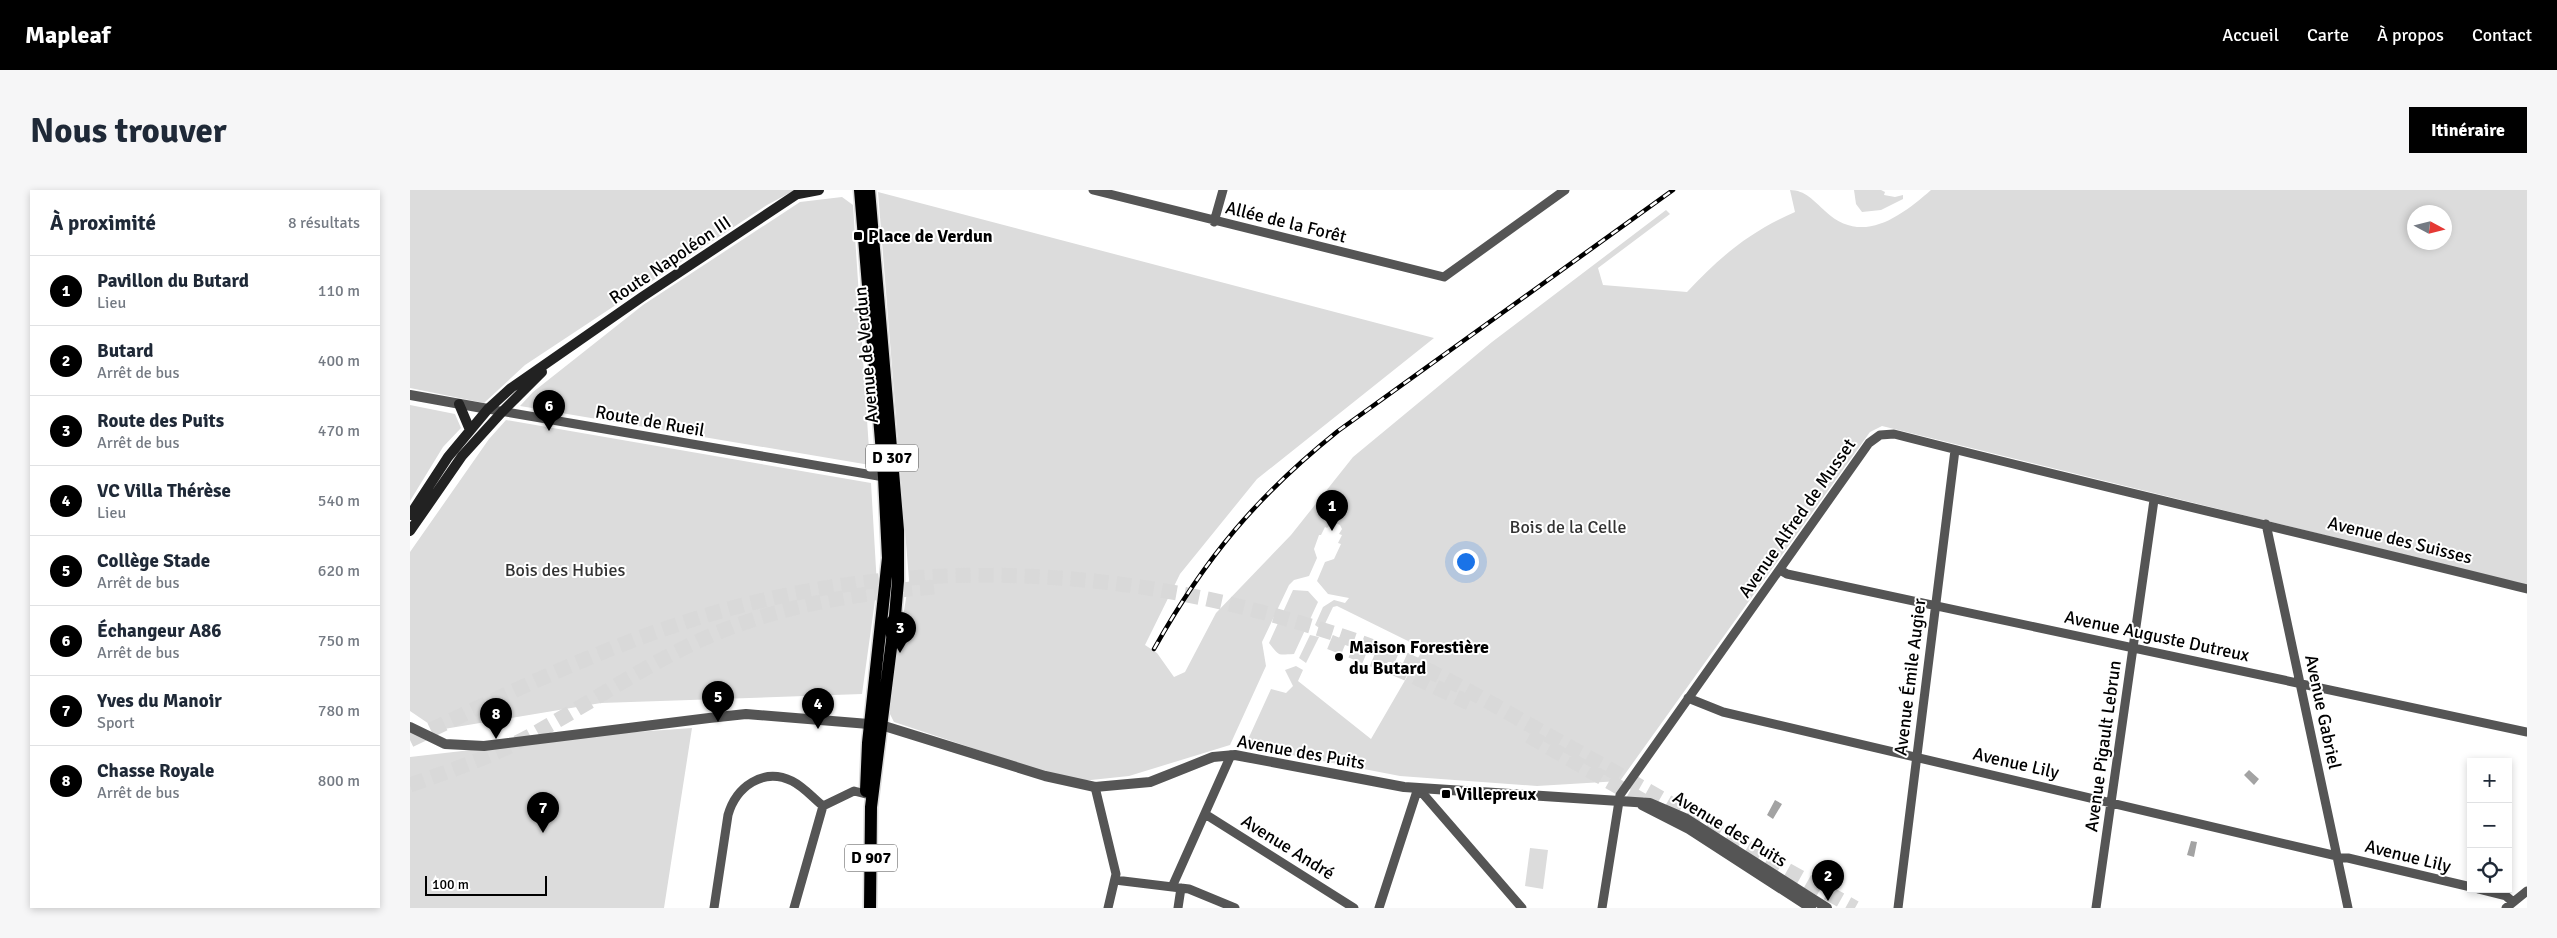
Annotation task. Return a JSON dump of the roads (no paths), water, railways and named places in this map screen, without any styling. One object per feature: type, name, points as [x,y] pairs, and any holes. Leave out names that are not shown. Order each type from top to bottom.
[{"type":"main road","name":"Route Napoléon III","points":[[410,515],[448,457],[488,409],[511,388],[699,258],[801,192],[818,190]]},
{"type":"main road","name":"Avenue de Verdun","points":[[860,190],[884,477],[888,558],[875,724]]},
{"type":"main road","name":"Avenue de Verdun","points":[[869,190],[898,530],[898,582],[895,616],[875,724]]},
{"type":"main road","name":"Route Napoléon III","points":[[410,531],[462,456],[560,353]]},
{"type":"main road","points":[[459,404],[470,430]]},
{"type":"main road","name":"D 907","points":[[871,807],[866,794],[875,724]]},
{"type":"main road","name":"D 907","points":[[870,908],[871,807],[875,724]]},
{"type":"street","name":"Allée de la Forêt","points":[[1093,190],[1214,222],[1444,277],[1565,190]]},
{"type":"street","points":[[1214,222],[1223,190]]},
{"type":"street","name":"Route de Rueil","points":[[410,395],[884,477]]},
{"type":"street","name":"Avenue Alfred de Musset","points":[[1619,800],[1622,791],[1667,732],[1688,698],[1875,438],[1885,433],[2154,500],[2266,524]]},
{"type":"street","name":"Avenue Émile Augier","points":[[1898,908],[1955,450]]},
{"type":"street","name":"Avenue Pigault Lebrun","points":[[2096,908],[2154,500]]},
{"type":"street","name":"Avenue des Suisses","points":[[2266,524],[2527,589]]},
{"type":"street","name":"Avenue Gabriel","points":[[2266,524],[2348,908]]},
{"type":"street","name":"Avenue Auguste Dutreux","points":[[1780,570],[1787,574],[2527,732]]},
{"type":"street","name":"Avenue Lily","points":[[1688,698],[1723,712],[2467,886]]},
{"type":"street","name":"Avenue des Puits","points":[[411,727],[445,744],[484,746],[746,714],[875,724],[1045,776],[1095,787],[1150,782],[1205,760],[1242,755],[1387,785],[1619,800],[1659,806],[1685,818],[1827,908]]},
{"type":"street","points":[[1178,908],[1176,888],[1231,755]]},
{"type":"street","points":[[714,908],[728,815],[731,803],[742,789],[762,778],[784,778],[802,788],[823,806]]},
{"type":"street","points":[[1095,787],[1116,874],[1108,908]]},
{"type":"street","points":[[1379,908],[1418,788]]},
{"type":"street","points":[[1418,788],[1522,908]]},
{"type":"street","points":[[794,908],[823,806],[854,791],[866,794]]},
{"type":"street","points":[[1602,908],[1619,800]]},
{"type":"street","name":"Avenue des Puits","points":[[1639,803],[1689,829],[1811,908]]},
{"type":"street","name":"Avenue André","points":[[1205,814],[1354,908]]},
{"type":"street","points":[[1115,880],[1189,889],[1235,908]]},
{"type":"street","points":[[2506,908],[2527,891]]},
{"type":"street","points":[[2494,893],[2506,896],[2513,902]]},
{"type":"tunnel","points":[[410,740],[555,672],[629,642],[704,616],[775,598],[847,585],[919,577],[992,575],[1065,578],[1137,586],[1209,599],[1280,617],[1347,638],[1412,663],[1485,700],[1855,908]]},
{"type":"tunnel","points":[[410,785],[514,744],[664,658],[732,627],[789,609],[846,597],[934,587]]},
{"type":"tunnel","points":[[1330,642],[1404,672],[1469,703]]},
{"type":"tunnel","points":[[1529,736],[1652,806]]},
{"type":"railway","points":[[1154,649],[1173,616],[1213,557],[1258,505],[1309,455],[1338,431],[1673,190]]},
{"type":"place","name":"Place de Verdun","points":[[858,236]]},
{"type":"place","name":"Échangeur A86","points":[[549,431]]},
{"type":"place","name":"Pavillon du Butard","points":[[1332,531]]},
{"type":"place","name":"Route des Puits","points":[[900,653]]},
{"type":"place","name":"Maison Forestière du Butard","points":[[1339,657]]},
{"type":"place","name":"Collège Stade","points":[[718,722]]},
{"type":"place","name":"VC Villa Thérèse","points":[[818,729]]},
{"type":"place","name":"Chasse Royale","points":[[496,739]]},
{"type":"place","name":"Villepreux","points":[[1446,794]]},
{"type":"place","name":"Yves du Manoir","points":[[543,833]]},
{"type":"place","name":"Butard","points":[[1828,901]]},
{"type":"park label","name":"Bois de la Celle","points":[[1568,527]]},
{"type":"park label","name":"Bois des Hubies","points":[[565,570]]}]
